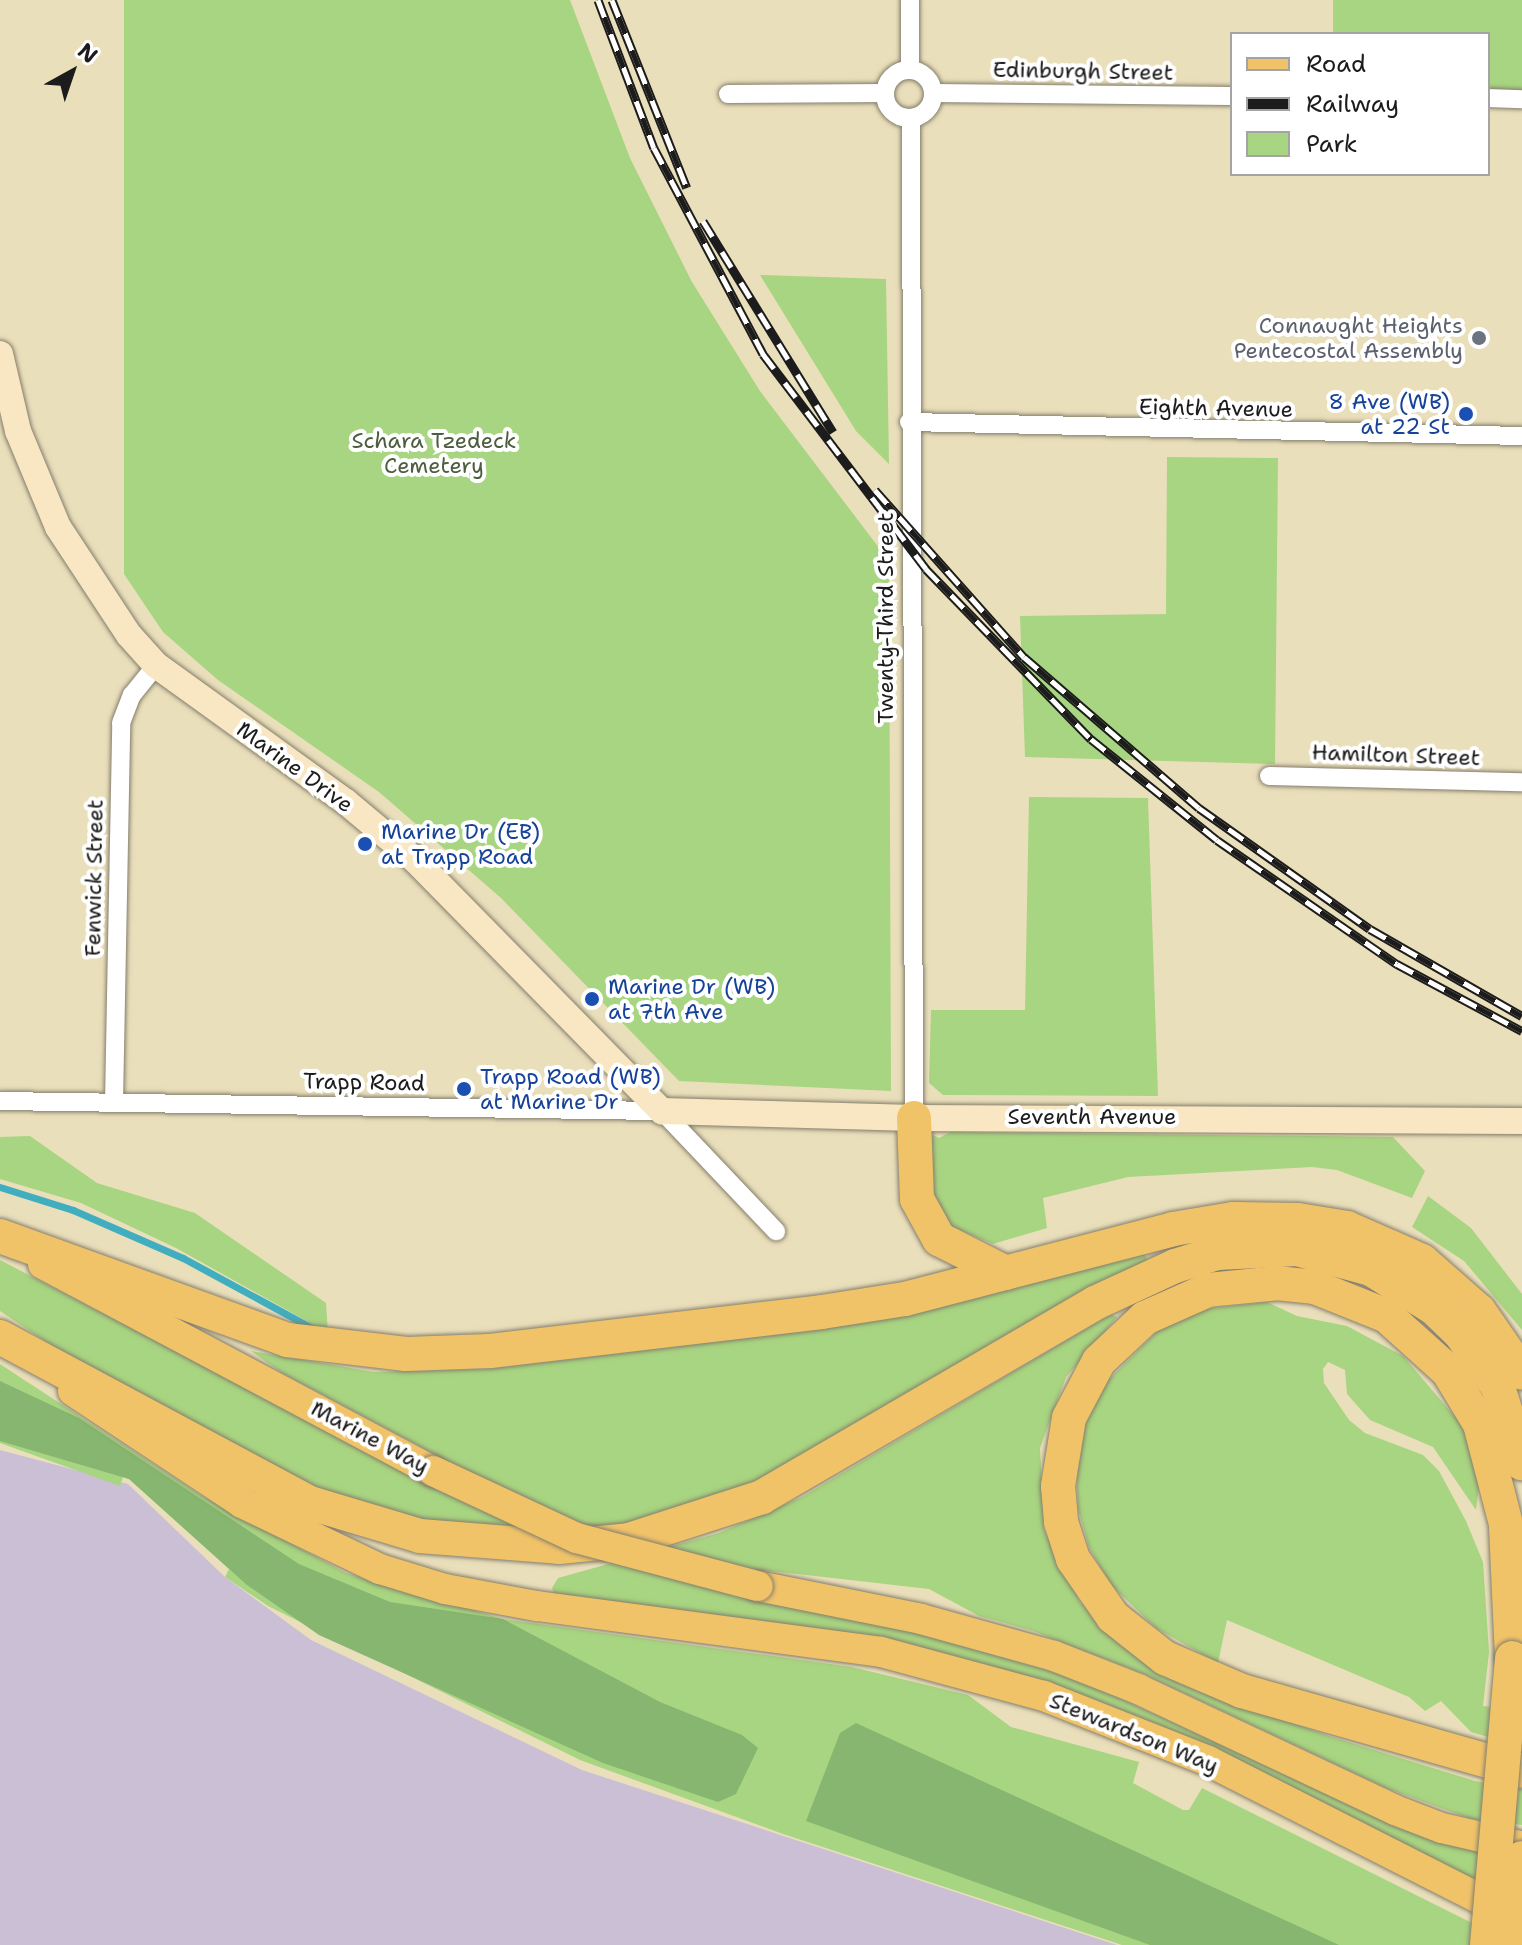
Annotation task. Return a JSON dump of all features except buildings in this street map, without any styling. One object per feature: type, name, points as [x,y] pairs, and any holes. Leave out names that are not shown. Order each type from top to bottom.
[{"type":"highway","points":[[914,1118],[917,1199],[939,1239],[1006,1273]]},
{"type":"highway","points":[[0,1236],[287,1340],[406,1354],[490,1351],[735,1325],[905,1299],[1173,1229],[1233,1219],[1298,1220],[1347,1228],[1388,1242],[1452,1284],[1504,1341],[1522,1373]]},
{"type":"highway","points":[[0,1337],[310,1503],[420,1536],[559,1547],[629,1540],[762,1497],[1095,1303],[1175,1266],[1217,1253],[1297,1249],[1371,1269],[1405,1286],[1443,1316],[1498,1387],[1522,1463]]},
{"type":"highway","points":[[1512,1658],[1506,1524],[1480,1424],[1448,1371],[1387,1316],[1315,1287],[1279,1283],[1208,1290],[1145,1318],[1099,1361],[1069,1418],[1058,1486],[1061,1522],[1073,1559],[1113,1617],[1165,1658],[1242,1691],[1522,1771]]},
{"type":"highway","points":[[1487,1945],[1512,1658],[1522,1588]]},
{"type":"highway","points":[[1515,1945],[1522,1858]]},
{"type":"main road","name":"Marine Way","points":[[0,1245],[433,1471],[577,1538],[758,1586]]},
{"type":"main road","name":"Stewardson Way","points":[[0,1344],[242,1503],[358,1560],[476,1596],[718,1627],[881,1652],[970,1673],[1119,1722],[1208,1761],[1522,1920]]},
{"type":"main road","name":"Stewardson Way","points":[[758,1586],[921,1619],[1054,1656],[1138,1689],[1395,1810],[1442,1828],[1522,1846]]},
{"type":"street","points":[[910,0],[910,70]]},
{"type":"street","points":[[910,70],[924,74],[934,93],[924,113],[911,118],[895,114],[885,93],[896,74],[910,70]]},
{"type":"street","points":[[728,94],[885,93]]},
{"type":"street","name":"Edinburgh Street","points":[[934,93],[1230,96]]},
{"type":"street","points":[[1490,98],[1522,99]]},
{"type":"street","name":"Twenty-Third Street","points":[[911,118],[909,422],[914,1118]]},
{"type":"street","name":"Marine Drive","points":[[0,354],[18,431],[58,527],[110,610],[156,665],[346,802],[414,859],[776,1231]]},
{"type":"street","name":"Eighth Avenue","points":[[909,422],[1522,436]]},
{"type":"street","name":"Fenwick Street","points":[[114,1102],[121,723],[132,695],[156,665]]},
{"type":"street","name":"Hamilton Street","points":[[1269,776],[1522,782]]},
{"type":"street","name":"Trapp Road","points":[[0,1101],[662,1111]]},
{"type":"street","name":"Seventh Avenue","points":[[662,1111],[914,1118],[1522,1121]]},
{"type":"shaded area","points":[[0,1450],[128,1484],[225,1577],[311,1640],[582,1770],[1117,1945],[0,1945]]},
{"type":"green space","name":"Schara Tzedeck Cemetery","points":[[124,0],[570,0],[630,158],[692,282],[760,391],[889,561],[891,1091],[679,1081],[501,898],[379,792],[218,680],[163,632],[124,574]]},
{"type":"green space","points":[[1333,0],[1522,0],[1522,91],[1490,90],[1490,32],[1333,32]]},
{"type":"green space","points":[[760,275],[886,279],[889,464],[856,431]]},
{"type":"green space","points":[[1167,457],[1278,458],[1275,764],[1025,757],[1020,616],[1166,614]]},
{"type":"green space","points":[[1029,797],[1148,798],[1158,1096],[943,1095],[929,1083],[931,1010],[1025,1010]]},
{"type":"green space","points":[[950,1132],[1393,1137],[1425,1171],[1412,1198],[1337,1170],[1312,1167],[1128,1177],[1043,1198],[1047,1228],[993,1244],[953,1227],[935,1207],[928,1144],[933,1135],[939,1138]]},
{"type":"green space","points":[[30,1136],[97,1183],[195,1213],[326,1303],[328,1333],[176,1248],[81,1203],[0,1179],[0,1137]]},
{"type":"green space","points":[[1428,1196],[1471,1228],[1522,1294],[1522,1330],[1464,1261],[1412,1227]]},
{"type":"green space","points":[[1144,1253],[1148,1261],[773,1476],[614,1528],[567,1532],[412,1521],[325,1493],[63,1353],[0,1311],[0,1260],[427,1482],[440,1457],[282,1373],[251,1351],[374,1372],[487,1369],[797,1332]]},
{"type":"green space","points":[[1267,1302],[1297,1316],[1347,1326],[1403,1356],[1462,1425],[1481,1470],[1476,1510],[1433,1447],[1370,1420],[1347,1394],[1345,1370],[1328,1362],[1323,1369],[1324,1383],[1349,1420],[1365,1433],[1423,1455],[1439,1471],[1466,1521],[1483,1562],[1489,1652],[1483,1706],[1522,1710],[1522,1747],[1471,1732],[1441,1701],[1425,1711],[1409,1697],[1227,1620],[1218,1663],[1156,1628],[1110,1584],[1089,1547],[1078,1509],[1076,1461],[1084,1423],[1099,1389],[1165,1324],[1195,1310]]},
{"type":"green space","points":[[1111,1314],[1117,1317],[1066,1377],[1040,1448],[1044,1530],[1080,1602],[1120,1645],[1193,1689],[1332,1737],[1475,1781],[1522,1789],[1522,1825],[1471,1819],[1386,1788],[1144,1674],[1033,1631],[979,1616],[929,1589],[762,1570],[758,1586],[1080,1680],[1390,1823],[1522,1858],[1522,1905],[1384,1841],[843,1633],[555,1597],[552,1588],[558,1578],[719,1533],[802,1497]]},
{"type":"green space","points":[[0,1364],[203,1497],[346,1573],[503,1619],[852,1667],[968,1695],[1011,1727],[1139,1762],[1133,1783],[1183,1810],[1189,1810],[1202,1788],[1516,1945],[1122,1945],[783,1834],[580,1760],[268,1606],[225,1577],[229,1569],[129,1479],[123,1477],[120,1486],[0,1443]]},
{"type":"green space","points":[[0,1381],[79,1418],[299,1564],[390,1602],[503,1619],[660,1702],[742,1735],[758,1748],[736,1794],[718,1802],[603,1763],[319,1635],[247,1585],[129,1479],[0,1441]]},
{"type":"green space","points":[[856,1723],[1339,1945],[1150,1945],[806,1821],[840,1733]]},
{"type":"waterway","points":[[0,1187],[73,1210],[183,1258],[314,1329]]},
{"type":"railway","points":[[598,0],[654,148],[763,354],[926,569],[1091,739],[1217,840],[1397,964],[1522,1031]]},
{"type":"railway","points":[[612,0],[687,188]]},
{"type":"railway","points":[[703,221],[833,432]]},
{"type":"railway","points":[[875,490],[1024,657],[1199,808],[1370,929],[1522,1016]]},
{"type":"place","name":"Connaught Heights Pentecostal Assembly","points":[[1479,338]]},
{"type":"place","name":"8 Ave (WB) at 22 St","points":[[1466,414]]},
{"type":"place","name":"Marine Dr (EB) at Trapp Road","points":[[365,844]]},
{"type":"place","name":"Marine Dr (WB) at 7th Ave","points":[[592,999]]},
{"type":"place","name":"Trapp Road (WB) at Marine Dr","points":[[464,1089]]}]
